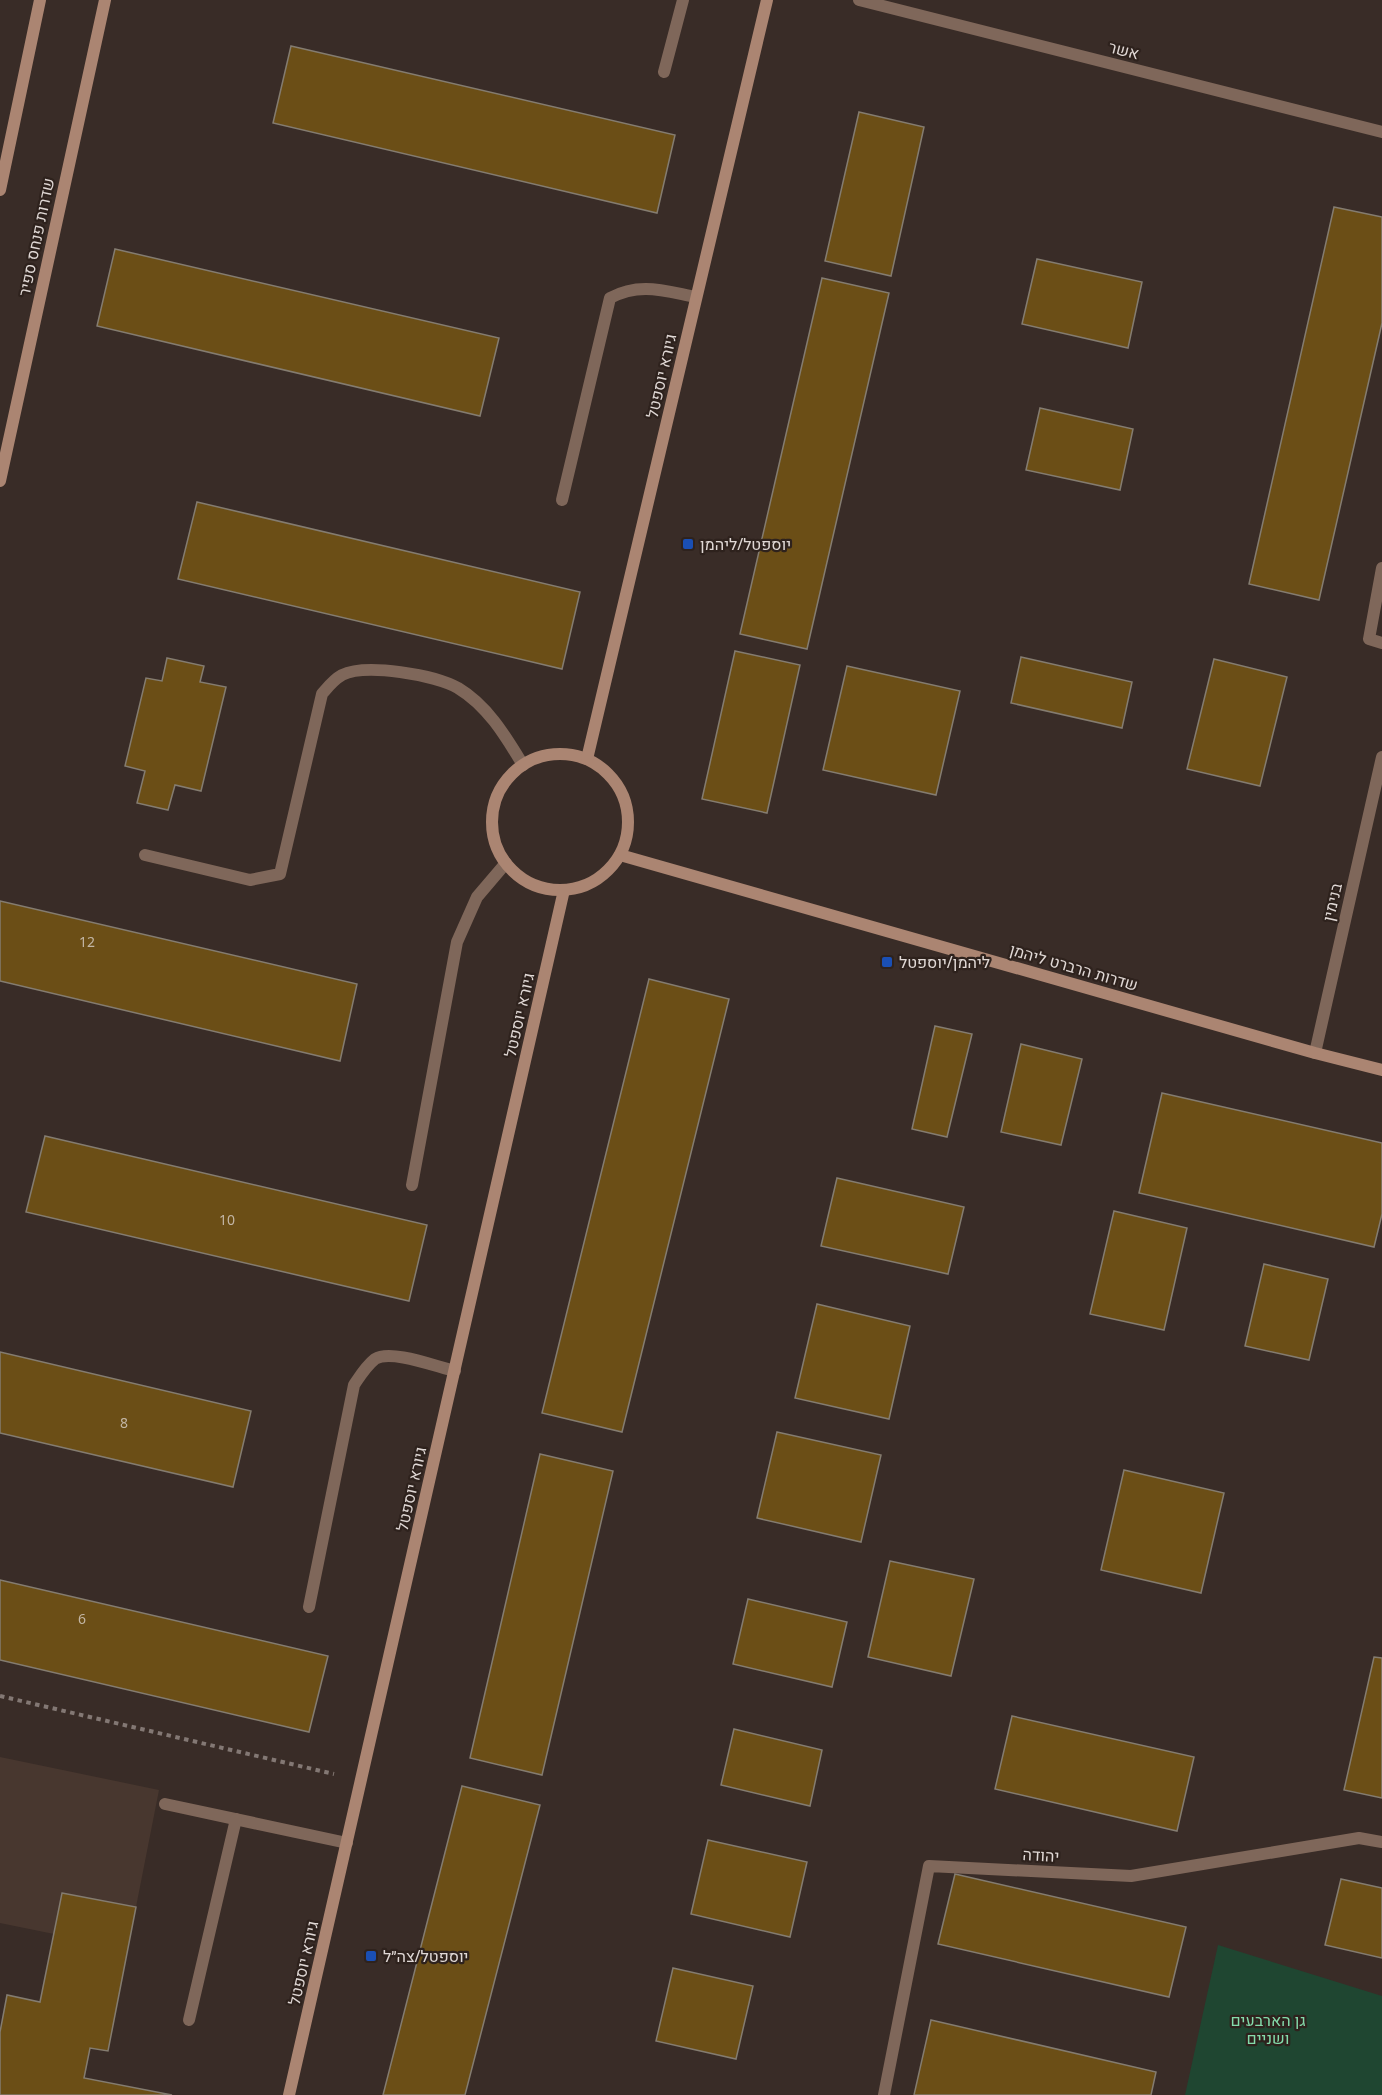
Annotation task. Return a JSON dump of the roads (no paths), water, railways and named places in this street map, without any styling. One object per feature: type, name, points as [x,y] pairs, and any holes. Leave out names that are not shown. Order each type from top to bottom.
[{"type":"street","points":[[0,190],[40,0]]},
{"type":"street","name":"שדרות פנחס ספיר","points":[[0,481],[105,0]]},
{"type":"street","points":[[664,72],[682,0]]},
{"type":"street","name":"גיורא יוספטל","points":[[587,759],[767,0]]},
{"type":"street","name":"אשר","points":[[859,0],[1382,132]]},
{"type":"street","points":[[562,500],[610,298],[627,289],[641,288],[696,297]]},
{"type":"street","points":[[1382,568],[1369,639],[1382,643]]},
{"type":"street","points":[[145,855],[250,880],[280,874],[322,694],[331,682],[343,674],[381,671],[435,679],[459,689],[499,726],[523,765]]},
{"type":"street","points":[[566,754],[587,759],[606,772],[621,790],[628,811],[628,822],[627,834],[620,855],[606,873],[587,885],[564,890],[543,888],[522,879],[506,863],[495,844],[492,822],[496,800],[506,780],[523,765],[543,756],[566,754]]},
{"type":"street","name":"בנימין","points":[[1315,1053],[1382,758]]},
{"type":"street","name":"שדרות הרברט ליהמן","points":[[620,855],[1315,1053],[1382,1070]]},
{"type":"street","points":[[412,1185],[457,942],[477,897],[506,863]]},
{"type":"street","name":"גיורא יוספטל","points":[[289,2095],[564,890]]},
{"type":"street","points":[[309,1607],[354,1385],[377,1358],[397,1356],[455,1371]]},
{"type":"street","points":[[165,1804],[347,1843]]},
{"type":"street","points":[[189,2020],[236,1819]]},
{"type":"street","name":"יהודה","points":[[884,2095],[929,1866],[1131,1876],[1359,1838],[1382,1842]]},
{"type":"place","name":"יוספטל/ליהמן","points":[[688,544]]},
{"type":"place","name":"ליהמן/יוספטל","points":[[887,962]]},
{"type":"place","name":"יוספטל/צה״ל","points":[[371,1956]]},
{"type":"park label","name":"גן הארבעים ושניים","points":[[1268,2029]]}]
